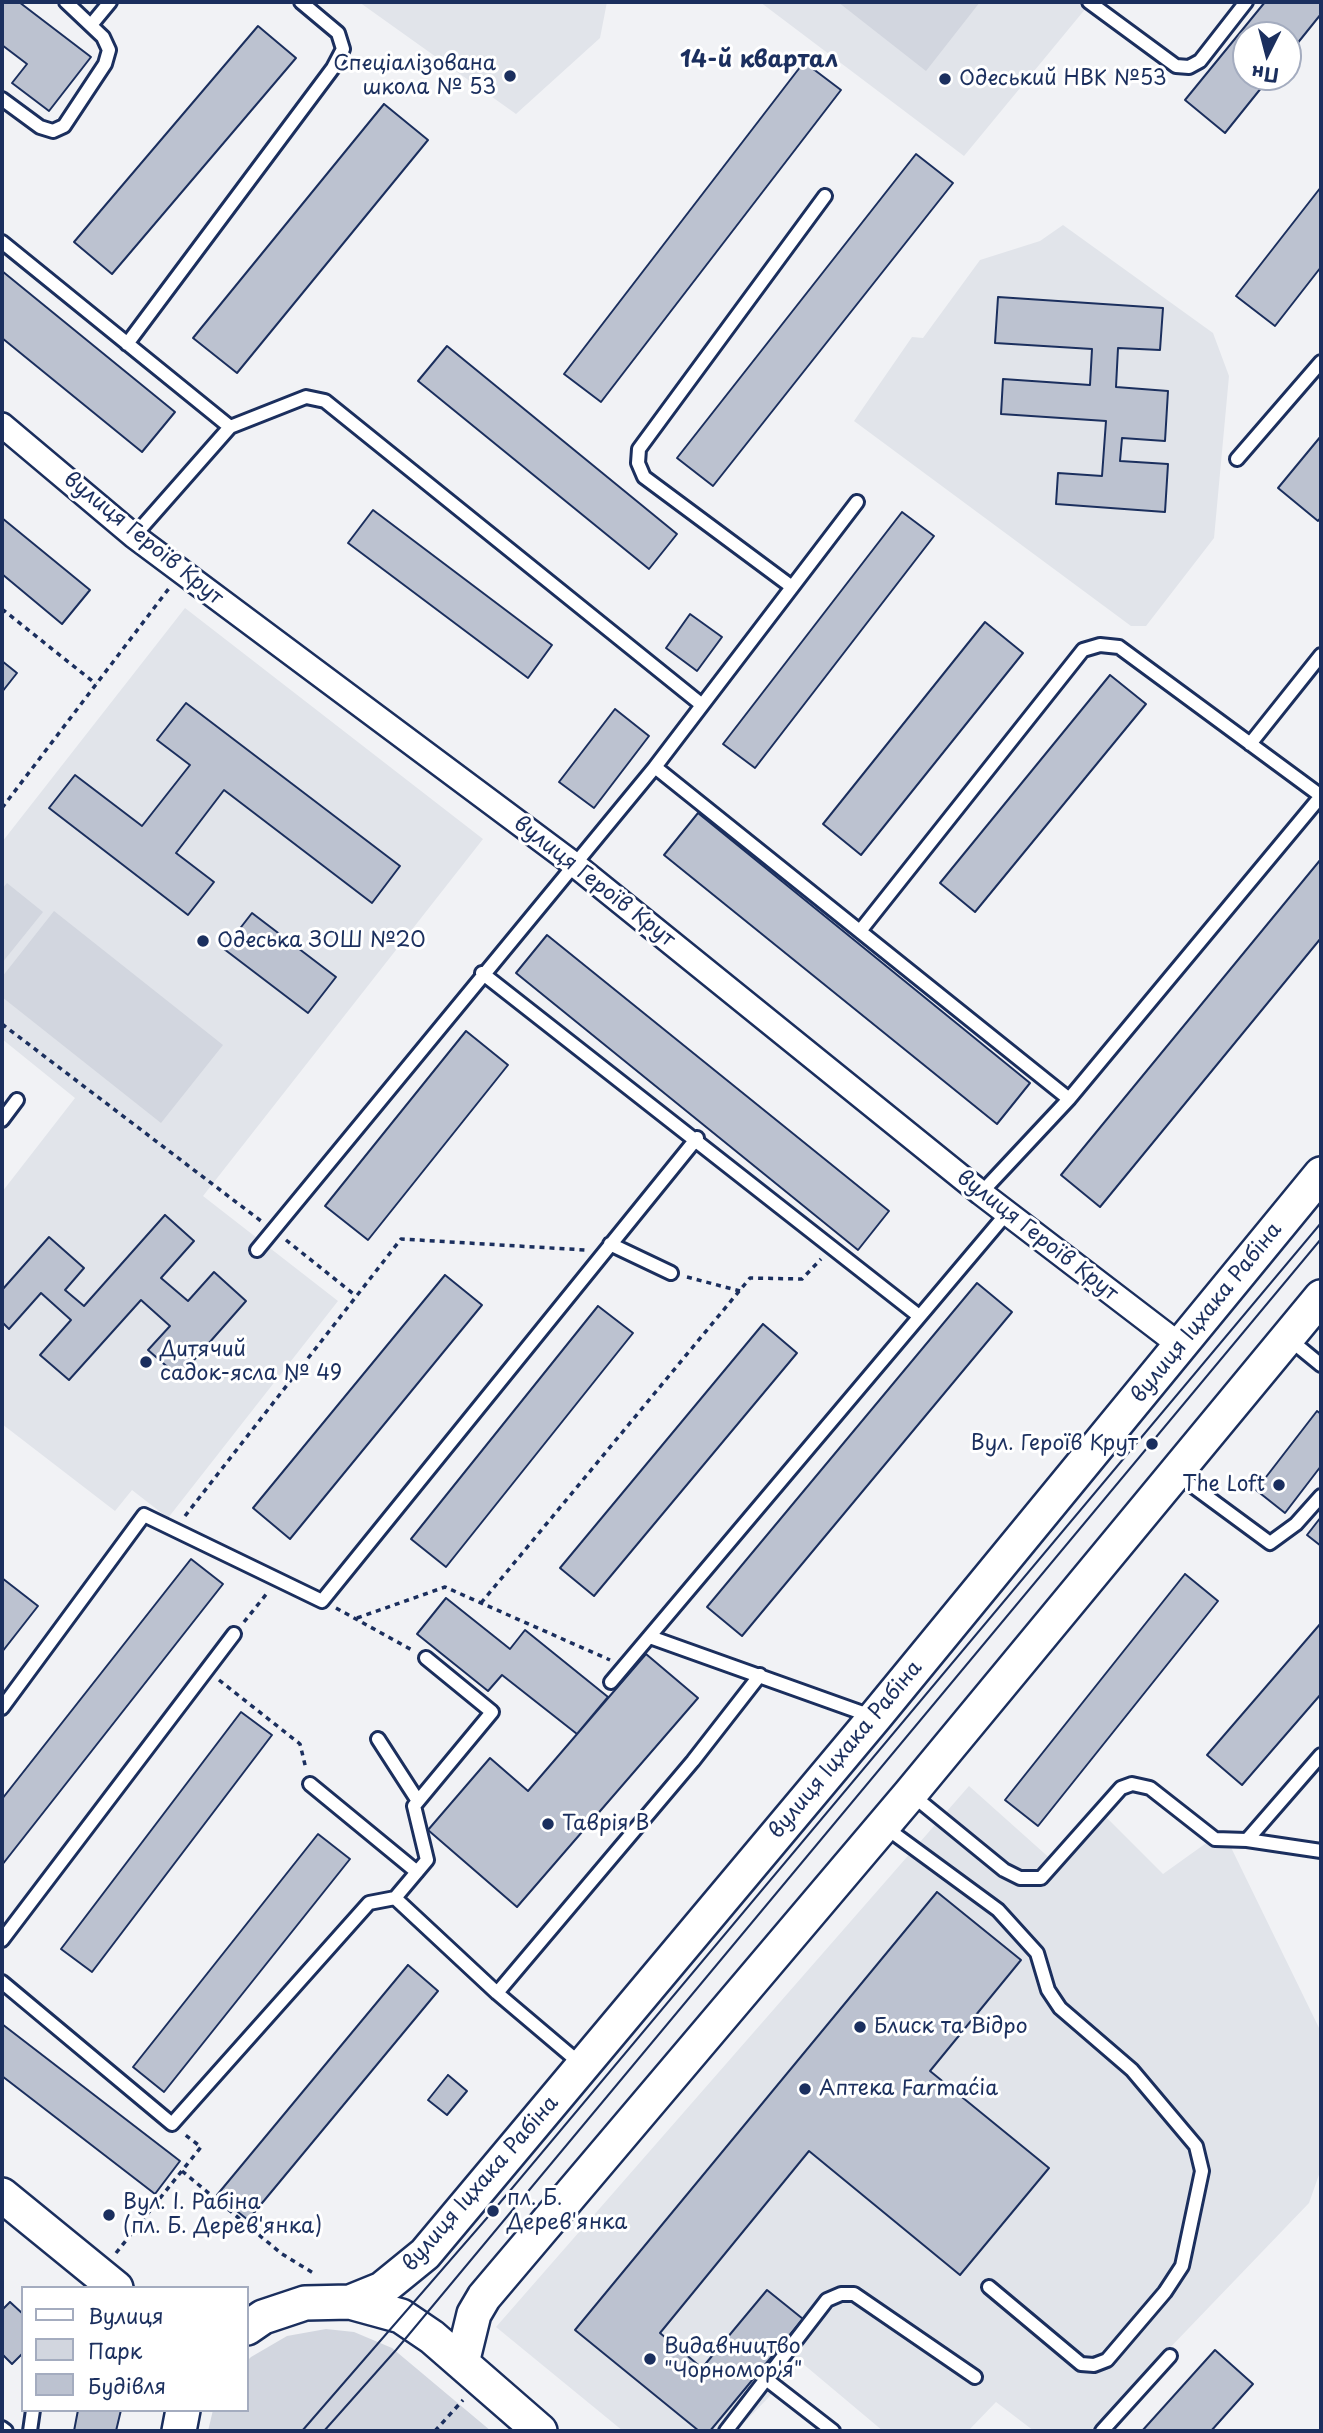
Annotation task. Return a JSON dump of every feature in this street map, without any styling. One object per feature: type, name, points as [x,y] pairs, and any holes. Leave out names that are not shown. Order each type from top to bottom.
[{"type":"main road","name":"вулиця Іцхака Рабіна","points":[[354,2301],[382,2290],[425,2254],[875,1717],[1321,1174]]},
{"type":"main road","points":[[462,2363],[474,2314],[484,2297],[910,1794],[1321,1297]]},
{"type":"main road","points":[[2,2195],[108,2281]]},
{"type":"main road","points":[[252,2320],[306,2304],[354,2301],[401,2316],[462,2363],[540,2431]]},
{"type":"main road","points":[[173,2412],[177,2431]]},
{"type":"main road","points":[[177,2431],[182,2412]]},
{"type":"street","name":"вулиця Героїв Крут","points":[[2,425],[181,573],[575,865],[981,1193],[1181,1346]]},
{"type":"lane","points":[[2,99],[40,127],[53,131],[64,126],[105,64],[109,50],[103,37],[66,2]]},
{"type":"lane","points":[[91,25],[110,2]]},
{"type":"lane","points":[[127,344],[333,68],[343,49],[338,33],[301,2]]},
{"type":"lane","points":[[1089,2],[1177,66],[1189,67],[1200,61],[1246,2]]},
{"type":"lane","points":[[792,587],[643,477],[638,463],[639,449],[825,196]]},
{"type":"lane","points":[[2,242],[230,427]]},
{"type":"lane","points":[[1237,459],[1321,362]]},
{"type":"lane","points":[[134,536],[230,427],[306,397],[325,401],[702,705]]},
{"type":"lane","points":[[257,1250],[482,973],[655,767],[857,502]]},
{"type":"lane","points":[[860,931],[1083,650],[1100,645],[1119,647],[1321,796],[1069,1099],[981,1193]]},
{"type":"lane","points":[[1250,744],[1321,656]]},
{"type":"lane","points":[[655,767],[1069,1099]]},
{"type":"lane","points":[[482,973],[696,1138],[919,1316]]},
{"type":"lane","points":[[2,1120],[17,1100]]},
{"type":"lane","points":[[2,1707],[144,1516],[323,1601],[696,1138]]},
{"type":"lane","points":[[611,1682],[1007,1213]]},
{"type":"lane","points":[[607,1247],[671,1273]]},
{"type":"lane","points":[[1288,1338],[1321,1364]]},
{"type":"lane","points":[[1175,1473],[1270,1543],[1296,1524],[1321,1496]]},
{"type":"lane","points":[[2,1940],[234,1634]]},
{"type":"lane","points":[[650,1637],[875,1717]]},
{"type":"lane","points":[[2,1982],[172,2124],[369,1903],[395,1898],[427,1860],[414,1806],[492,1712],[426,1658]]},
{"type":"lane","points":[[498,1993],[693,1761],[761,1675]]},
{"type":"lane","points":[[378,1739],[418,1801]]},
{"type":"lane","points":[[1247,1840],[1321,1755]]},
{"type":"lane","points":[[310,1784],[417,1872]]},
{"type":"lane","points":[[910,1794],[1004,1870],[1020,1878],[1041,1878],[1121,1788],[1132,1784],[1150,1788],[1215,1839],[1247,1840],[1321,1851]]},
{"type":"lane","points":[[883,1826],[998,1910],[1037,1953],[1048,1990],[1060,2008],[1132,2070],[1196,2146],[1202,2171],[1182,2266],[1165,2292],[1107,2360],[1094,2365],[1081,2364],[989,2287]]},
{"type":"lane","points":[[395,1898],[498,1993],[583,2065]]},
{"type":"lane","points":[[726,2431],[827,2300],[841,2294],[854,2294],[975,2377]]},
{"type":"lane","points":[[1102,2431],[1170,2356]]},
{"type":"lane","points":[[766,2379],[833,2431]]},
{"type":"lane","points":[[30,2431],[33,2412]]},
{"type":"path","points":[[2,808],[181,573]]},
{"type":"path","points":[[2,610],[96,684]]},
{"type":"path","points":[[2,1032],[4,1026],[356,1296]]},
{"type":"path","points":[[174,1531],[401,1239],[607,1247]]},
{"type":"path","points":[[481,1604],[750,1278],[802,1279],[832,1247]]},
{"type":"path","points":[[671,1273],[740,1291]]},
{"type":"path","points":[[234,1634],[277,1580]]},
{"type":"path","points":[[357,1618],[445,1587],[625,1667]]},
{"type":"path","points":[[323,1601],[426,1658]]},
{"type":"path","points":[[207,1671],[300,1744],[310,1784]]},
{"type":"path","points":[[108,2281],[181,2171],[201,2147],[172,2124]]},
{"type":"path","points":[[181,2171],[282,2254],[354,2301]]},
{"type":"path","points":[[435,2431],[465,2399]]},
{"type":"shaded area","name":"Спеціалізована школа № 53","points":[[359,2],[607,2],[600,38],[516,114]]},
{"type":"shaded area","name":"Одеський НВК №53","points":[[760,2],[1091,2],[964,156]]},
{"type":"shaded area","points":[[1063,225],[1213,333],[1229,376],[1214,538],[1146,626],[1131,626],[854,421],[912,337],[923,338],[980,260],[1040,241]]},
{"type":"shaded area","name":"Одеська ЗОШ №20","points":[[185,608],[483,839],[203,1196],[338,1301],[168,1518],[132,1490],[115,1511],[2,1424],[2,1192],[75,1098],[2,1039],[2,842]]},
{"type":"shaded area","points":[[969,1786],[1054,1862],[1099,1810],[1163,1874],[1223,1831],[1321,2032],[1321,2169],[1309,2203],[1090,2431],[1034,2431],[996,2402],[968,2431],[883,2431],[802,2363],[736,2431],[623,2431],[496,2327]]},
{"type":"green space","points":[[838,2],[980,2],[926,71]]},
{"type":"green space","points":[[7,883],[43,912],[2,963],[2,889]]},
{"type":"green space","points":[[54,911],[223,1045],[161,1123],[2,997],[2,977]]},
{"type":"green space","points":[[326,2329],[354,2332],[392,2348],[491,2431],[208,2431],[213,2412],[248,2412],[248,2360],[287,2336]]},
{"type":"building","points":[[2,2],[19,2],[91,57],[49,111],[12,83],[27,64],[2,45]]},
{"type":"building","points":[[1265,2],[1321,2],[1321,14],[1302,38],[1302,21],[1249,21]]},
{"type":"building","points":[[258,26],[296,58],[112,274],[74,242]]},
{"type":"building","points":[[1232,42],[1232,91],[1259,91],[1225,133],[1185,100]]},
{"type":"building","points":[[804,62],[841,90],[601,402],[564,374]]},
{"type":"building","points":[[384,104],[428,140],[237,373],[193,338]]},
{"type":"building","points":[[916,154],[953,183],[713,486],[677,458]]},
{"type":"building","points":[[1321,187],[1321,267],[1275,326],[1236,296]]},
{"type":"building","points":[[2,271],[175,412],[142,452],[2,338]]},
{"type":"building","points":[[998,297],[1163,308],[1160,350],[1118,348],[1116,387],[1168,391],[1165,441],[1122,438],[1120,461],[1168,464],[1165,512],[1056,504],[1058,473],[1102,476],[1106,421],[1001,414],[1003,379],[1090,385],[1092,349],[995,343]]},
{"type":"building","points":[[447,346],[677,534],[649,569],[418,381]]},
{"type":"building","points":[[1321,436],[1321,517],[1318,521],[1278,488]]},
{"type":"building","points":[[373,510],[552,645],[528,678],[348,543]]},
{"type":"building","points":[[902,512],[934,536],[755,768],[723,744]]},
{"type":"building","points":[[2,518],[90,590],[62,624],[2,574]]},
{"type":"building","points":[[690,614],[722,637],[697,671],[666,648]]},
{"type":"building","points":[[985,622],[1023,653],[861,855],[823,824]]},
{"type":"building","points":[[2,661],[17,673],[2,692]]},
{"type":"building","points":[[1110,675],[1146,704],[975,912],[940,883]]},
{"type":"building","points":[[186,703],[400,866],[372,903],[224,790],[176,853],[214,882],[188,915],[49,808],[75,775],[142,826],[190,765],[157,740]]},
{"type":"building","points":[[615,709],[649,736],[594,808],[559,782]]},
{"type":"building","points":[[698,813],[1030,1083],[997,1124],[664,855]]},
{"type":"building","points":[[1321,859],[1321,938],[1100,1207],[1061,1175]]},
{"type":"building","points":[[252,913],[336,977],[308,1013],[224,949]]},
{"type":"building","points":[[547,935],[889,1211],[858,1250],[516,973]]},
{"type":"building","points":[[466,1031],[508,1065],[368,1240],[325,1206]]},
{"type":"building","points":[[165,1215],[194,1241],[161,1278],[188,1301],[214,1272],[246,1301],[179,1377],[148,1350],[170,1326],[141,1300],[69,1380],[40,1355],[71,1320],[41,1293],[9,1329],[2,1322],[2,1290],[49,1237],[84,1268],[65,1290],[84,1306]]},
{"type":"building","points":[[445,1275],[482,1305],[290,1539],[253,1508]]},
{"type":"building","points":[[977,1283],[1012,1312],[742,1636],[707,1607]]},
{"type":"building","points":[[598,1306],[633,1333],[446,1567],[411,1539]]},
{"type":"building","points":[[763,1324],[797,1353],[594,1596],[560,1568]]},
{"type":"building","points":[[1317,1411],[1321,1414],[1321,1466],[1285,1513],[1256,1490]]},
{"type":"building","points":[[1321,1517],[1321,1546],[1307,1535]]},
{"type":"building","points":[[191,1559],[223,1584],[2,1865],[2,1799]]},
{"type":"building","points":[[1185,1574],[1218,1601],[1038,1826],[1005,1800]]},
{"type":"building","points":[[2,1578],[38,1606],[2,1652]]},
{"type":"building","points":[[446,1598],[510,1649],[525,1630],[608,1697],[577,1734],[502,1675],[488,1691],[417,1634]]},
{"type":"building","points":[[1321,1623],[1321,1694],[1242,1785],[1207,1755]]},
{"type":"building","points":[[646,1654],[698,1698],[517,1907],[428,1830],[490,1758],[528,1791]]},
{"type":"building","points":[[241,1712],[272,1735],[92,1972],[61,1949]]},
{"type":"building","points":[[318,1834],[350,1859],[164,2092],[133,2067]]},
{"type":"building","points":[[937,1892],[1021,1960],[930,2071],[1049,2168],[960,2275],[809,2151],[660,2333],[702,2368],[767,2290],[803,2319],[710,2431],[699,2431],[575,2330]]},
{"type":"building","points":[[408,1965],[438,1991],[248,2220],[217,2195]]},
{"type":"building","points":[[2,2024],[180,2161],[155,2194],[2,2076]]},
{"type":"building","points":[[448,2075],[467,2091],[447,2115],[428,2100]]},
{"type":"building","points":[[10,2302],[21,2312],[21,2355],[12,2364],[2,2354],[2,2310]]},
{"type":"building","points":[[1215,2350],[1253,2384],[1211,2431],[1142,2431]]},
{"type":"building","points":[[78,2412],[121,2412],[116,2431],[74,2431]]},
{"type":"tram line","points":[[302,2431],[493,2211],[1321,1223]]},
{"type":"tram line","points":[[324,2431],[396,2350],[1321,1239]]},
{"type":"place","name":"Спеціалізована школа № 53","points":[[510,76]]},
{"type":"place","name":"Одеський НВК №53","points":[[945,79]]},
{"type":"place","name":"Одеська ЗОШ №20","points":[[203,941]]},
{"type":"place","name":"Дитячий садок-ясла № 49","points":[[146,1362]]},
{"type":"place","name":"Вул. Героїв Крут","points":[[1152,1444]]},
{"type":"place","name":"The Loft","points":[[1279,1485]]},
{"type":"place","name":"Таврія В","points":[[548,1824]]},
{"type":"place","name":"Блиск та Відро","points":[[860,2027]]},
{"type":"place","name":"Аптека Farmaćia","points":[[805,2089]]},
{"type":"place","name":"пл. Б. Дерев'янка","points":[[493,2211]]},
{"type":"place","name":"Вул. І. Рабіна (пл. Б. Дерев'янка)","points":[[109,2215]]},
{"type":"place","name":"Видавництво \"Чорномор'я\"","points":[[650,2359]]},
{"type":"district","name":"14-й квартал","points":[[759,61]]}]
